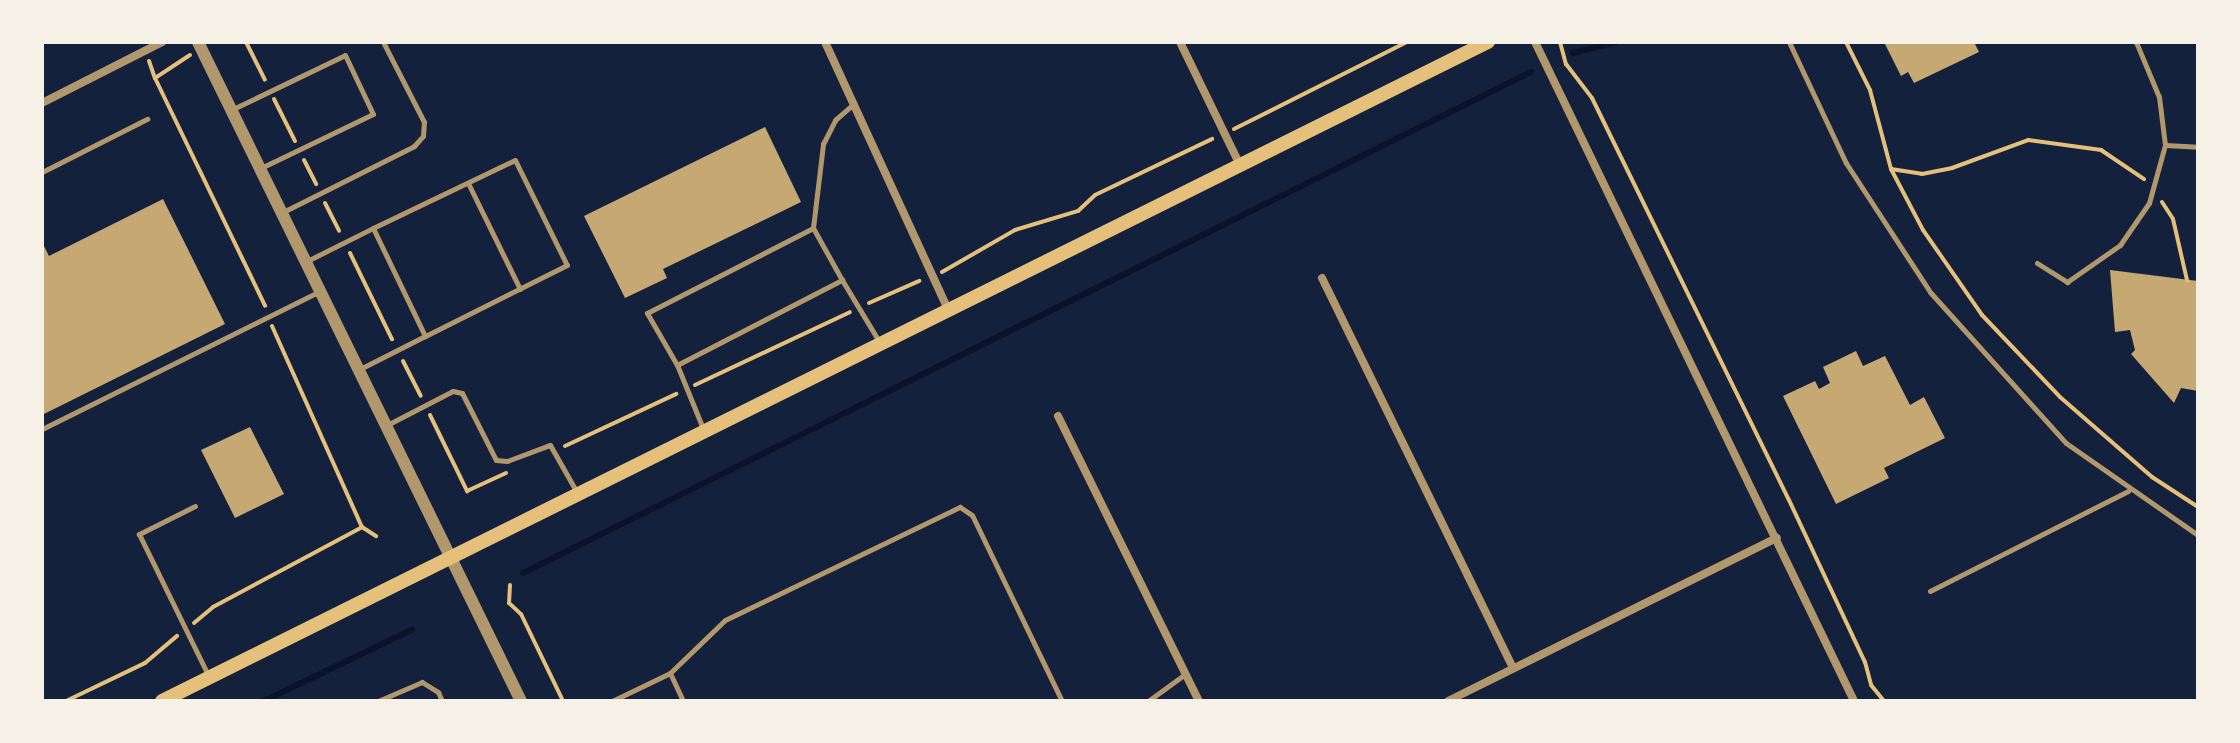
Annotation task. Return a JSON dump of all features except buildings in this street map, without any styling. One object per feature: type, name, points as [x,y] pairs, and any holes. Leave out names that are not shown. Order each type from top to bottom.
[{"type":"main road","points":[[162,701],[1488,42]]},
{"type":"street","points":[[42,103],[162,42]]},
{"type":"street","points":[[825,42],[948,310]]},
{"type":"street","points":[[1180,42],[1240,165]]},
{"type":"street","points":[[1535,42],[1854,701]]},
{"type":"street","points":[[199,45],[521,701]]},
{"type":"street","points":[[1322,278],[1513,668]]},
{"type":"street","points":[[1058,416],[1199,701]]},
{"type":"street","points":[[1448,701],[1777,538]]},
{"type":"lane","points":[[282,213],[414,146],[423,136],[424,122],[383,42]]},
{"type":"lane","points":[[1789,42],[1846,163],[1930,292],[2022,400],[2066,443],[2128,491],[2198,535]]},
{"type":"lane","points":[[2037,263],[2067,282],[2088,269],[2120,245],[2154,190],[2165,145],[2159,97],[2136,42]]},
{"type":"lane","points":[[232,110],[345,55],[373,114],[260,169]]},
{"type":"lane","points":[[852,105],[835,120],[823,144],[813,228],[881,344]]},
{"type":"lane","points":[[42,172],[147,119]]},
{"type":"lane","points":[[2165,145],[2198,147]]},
{"type":"lane","points":[[306,261],[515,160],[548,226],[567,265],[359,369]]},
{"type":"lane","points":[[468,183],[520,289]]},
{"type":"lane","points":[[373,228],[425,336]]},
{"type":"lane","points":[[704,432],[677,365],[647,313],[813,228]]},
{"type":"lane","points":[[2198,235],[2198,249]]},
{"type":"lane","points":[[677,365],[842,280]]},
{"type":"lane","points":[[42,429],[320,291]]},
{"type":"lane","points":[[386,426],[453,391],[462,393],[496,460],[507,461],[550,445],[578,494]]},
{"type":"lane","points":[[1930,591],[2128,491]]},
{"type":"lane","points":[[195,506],[139,534],[209,677]]},
{"type":"lane","points":[[612,701],[670,673],[725,620],[960,507],[972,515],[1062,701]]},
{"type":"lane","points":[[670,673],[683,701]]},
{"type":"lane","points":[[1148,701],[1185,674]]},
{"type":"lane","points":[[378,701],[422,682],[438,692],[442,701]]},
{"type":"path","points":[[1560,42],[1566,64],[1592,98],[1789,500],[1865,662],[1871,685],[1884,701]]},
{"type":"path","points":[[1846,42],[1870,90],[1891,169],[1923,230],[1982,315],[2060,397],[2152,477],[2198,507]]},
{"type":"path","points":[[199,45],[155,78],[268,317],[362,527],[376,536]]},
{"type":"path","points":[[1891,169],[1922,174],[2028,140],[2067,142],[2101,150],[2134,169],[2154,190],[2173,219],[2187,280]]},
{"type":"path","points":[[66,701],[145,663],[213,607],[362,527]]},
{"type":"path","points":[[510,585],[509,603],[521,614],[563,701]]},
{"type":"waterway","points":[[1573,53],[1616,42]]},
{"type":"waterway","points":[[523,573],[1531,72]]},
{"type":"waterway","points":[[264,701],[413,629]]}]
